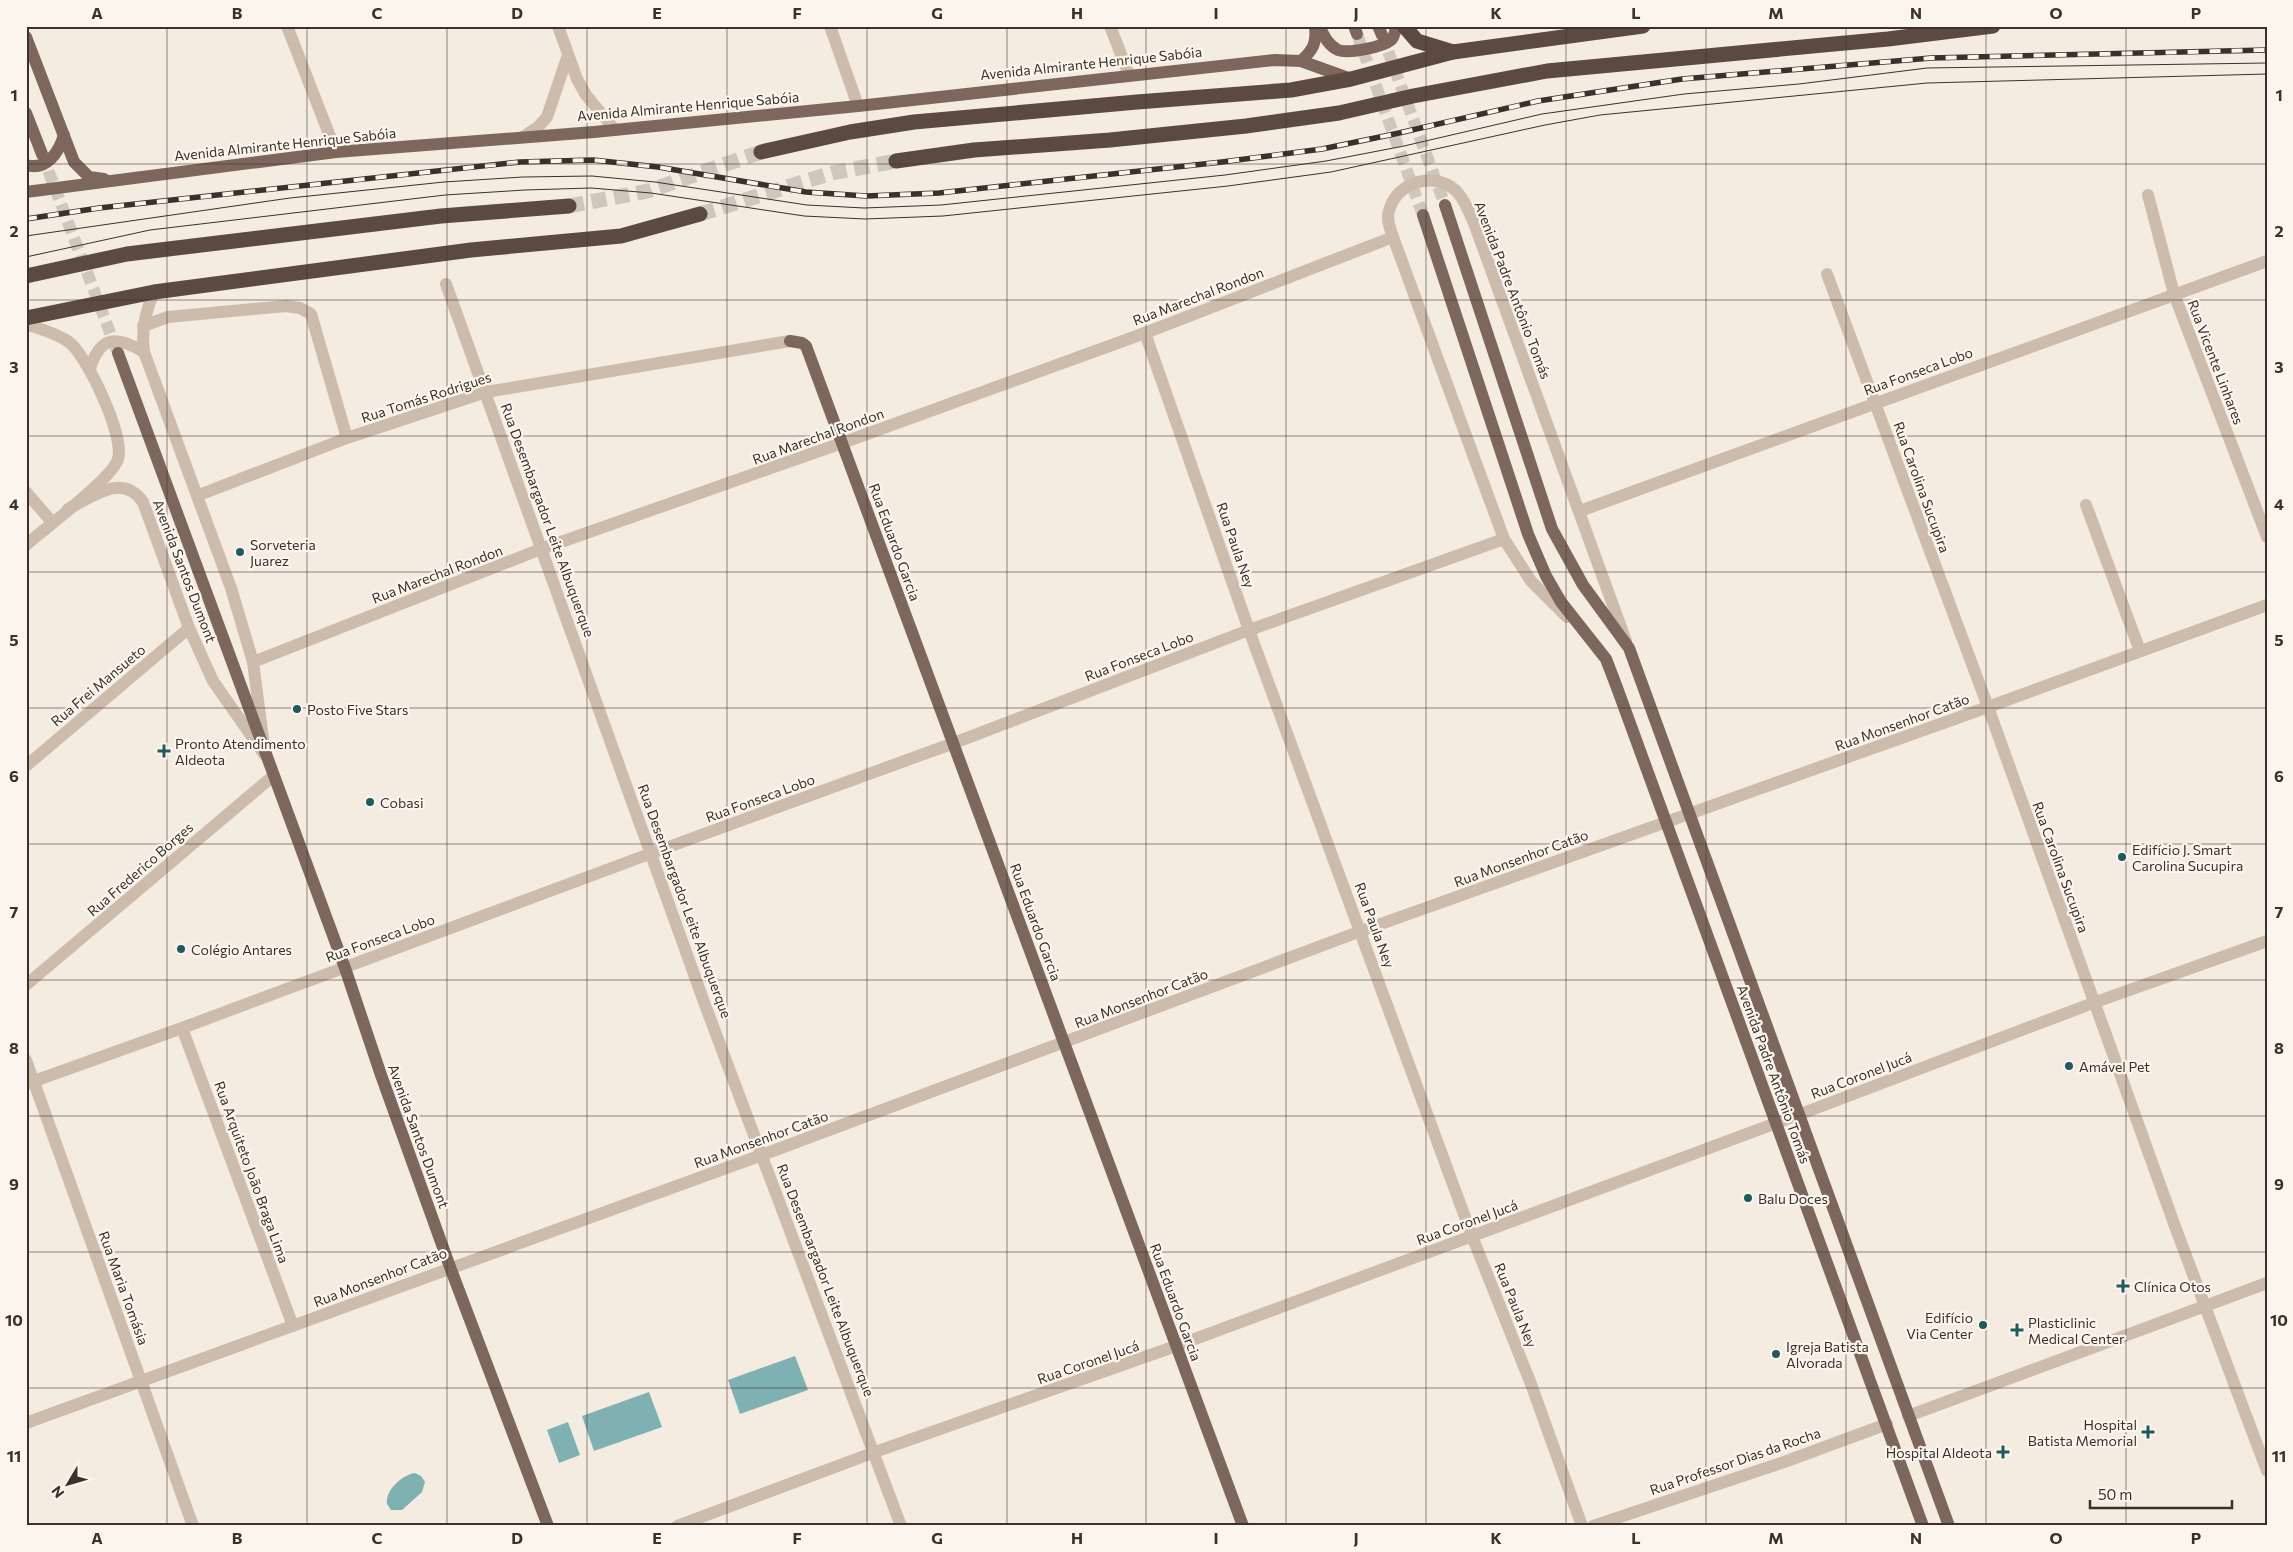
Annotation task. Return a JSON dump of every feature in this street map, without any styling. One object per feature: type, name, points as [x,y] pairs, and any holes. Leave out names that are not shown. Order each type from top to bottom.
[{"type":"highway","points":[[1404,26],[1417,41],[1453,52]]},
{"type":"highway","points":[[761,152],[850,132],[914,122],[1291,90],[1351,79],[1453,52],[1643,26]]},
{"type":"highway","points":[[896,161],[974,150],[1158,135],[1339,113],[1413,96],[1546,71],[1888,39],[1993,26]]},
{"type":"highway","points":[[26,276],[127,254],[441,216],[569,206]]},
{"type":"highway","points":[[26,318],[154,292],[471,250],[621,236],[700,214]]},
{"type":"main road","points":[[1317,26],[1329,44],[1340,51],[1381,46],[1395,36],[1396,26]]},
{"type":"main road","points":[[1301,61],[1312,51],[1316,43],[1317,26]]},
{"type":"main road","points":[[26,37],[74,162],[89,176],[114,180]]},
{"type":"main road","name":"Avenida Almirante Henrique Sabóia","points":[[26,192],[336,152],[615,130],[858,106],[1274,60],[1301,61],[1351,79]]},
{"type":"main road","points":[[26,113],[42,154]]},
{"type":"main road","points":[[26,165],[37,166],[48,162],[57,154],[64,135]]},
{"type":"main road","name":"Avenida Padre Antônio Tomás","points":[[1445,205],[1552,529],[1583,585],[1628,648],[1949,1526]]},
{"type":"main road","name":"Avenida Padre Antônio Tomás","points":[[1424,215],[1528,534],[1551,585],[1606,660],[1616,685],[1923,1526]]},
{"type":"main road","name":"Rua Eduardo Garcia","points":[[790,341],[803,343],[806,346],[1243,1526]]},
{"type":"main road","name":"Avenida Santos Dumont","points":[[118,353],[265,756],[345,968],[450,1267],[548,1526]]},
{"type":"street","points":[[287,26],[336,152]]},
{"type":"street","points":[[558,26],[577,79],[586,95],[615,130]]},
{"type":"street","points":[[830,26],[858,106]]},
{"type":"street","points":[[1110,26],[1129,75]]},
{"type":"street","points":[[522,138],[538,127],[547,117],[568,55]]},
{"type":"street","name":"Avenida Padre Antônio Tomás","points":[[1589,637],[1531,581],[1504,539],[1388,224],[1389,210],[1395,197],[1417,182],[1428,181],[1449,186],[1460,195],[1474,223],[1580,510],[1628,648]]},
{"type":"street","name":"Rua Vicente Linhares","points":[[2148,195],[2174,294],[2267,537]]},
{"type":"street","name":"Rua Marechal Rondon","points":[[253,662],[541,549],[842,443],[1145,333],[1393,237]]},
{"type":"street","name":"Rua Fonseca Lobo","points":[[1580,510],[2267,261]]},
{"type":"street","name":"Rua Carolina Sucupira","points":[[1827,274],[1988,707],[2204,1306],[2267,1471]]},
{"type":"street","name":"Rua Desembargador Leite Albuquerque","points":[[446,284],[704,1002],[875,1452],[901,1526]]},
{"type":"street","name":"Avenida Santos Dumont","points":[[154,292],[143,326],[144,352],[199,495],[232,588],[253,662],[265,756]]},
{"type":"street","points":[[143,326],[168,317],[286,306],[300,308],[311,314],[347,438]]},
{"type":"street","points":[[26,324],[58,335],[70,342],[80,353],[90,369],[116,430],[119,447],[118,460],[102,480],[26,545]]},
{"type":"street","name":"Rua Paula Ney","points":[[1145,333],[1249,630],[1472,1236],[1531,1384],[1582,1526]]},
{"type":"street","name":"Rua Tomás Rodrigues","points":[[199,495],[347,438],[486,392],[790,341]]},
{"type":"street","points":[[90,369],[96,352],[111,342],[128,342],[144,352]]},
{"type":"street","name":"Avenida Santos Dumont","points":[[68,509],[117,487],[126,487],[136,493],[143,502],[189,628],[213,681],[265,756]]},
{"type":"street","points":[[26,492],[52,522]]},
{"type":"street","points":[[2086,506],[2140,651]]},
{"type":"street","name":"Rua Fonseca Lobo","points":[[30,1082],[182,1028],[652,853],[954,744],[1249,630],[1504,539]]},
{"type":"street","name":"Rua Monsenhor Catão","points":[[26,1423],[142,1382],[450,1267],[762,1155],[1361,931],[1988,707],[2267,605]]},
{"type":"street","name":"Rua Frei Mansueto","points":[[26,766],[189,628]]},
{"type":"street","name":"Rua Frederico Borges","points":[[26,985],[273,776]]},
{"type":"street","name":"Rua Coronel Jucá","points":[[677,1526],[875,1452],[1176,1346],[1798,1115],[2093,1002],[2267,941]]},
{"type":"street","name":"Rua Arquiteto João Braga Lima","points":[[182,1028],[293,1326]]},
{"type":"street","name":"Rua Maria Tomásia","points":[[26,1060],[30,1082],[142,1382],[193,1526]]},
{"type":"street","points":[[1908,1416],[2267,1283]]},
{"type":"street","name":"Rua Professor Dias da Rocha","points":[[1593,1526],[1887,1424]]},
{"type":"water","points":[[795,1356],[808,1390],[740,1414],[728,1380]]},
{"type":"water","points":[[649,1392],[662,1427],[594,1451],[582,1416]]},
{"type":"water","points":[[568,1422],[580,1455],[559,1463],[547,1430]]},
{"type":"water","points":[[415,1473],[421,1476],[425,1482],[422,1492],[402,1510],[391,1510],[387,1504],[387,1499],[395,1484],[410,1474]]},
{"type":"tunnel","points":[[1357,34],[1423,215]]},
{"type":"tunnel","points":[[1382,35],[1445,205]]},
{"type":"tunnel","points":[[569,206],[648,191],[761,152]]},
{"type":"tunnel","points":[[42,154],[117,351]]},
{"type":"tunnel","points":[[700,214],[832,173],[896,161]]},
{"type":"tram line","points":[[26,236],[290,198],[444,182],[523,177],[592,176],[655,182],[807,205],[864,208],[941,205],[1225,175],[1326,161],[1404,146],[1542,114],[1684,94],[1799,84],[1927,68],[2267,63]]},
{"type":"tram line","points":[[26,257],[150,230],[445,195],[525,190],[591,188],[651,193],[804,216],[865,219],[943,216],[1228,186],[1331,172],[1545,125],[1600,115],[1927,83],[2267,74]]},
{"type":"railway","points":[[26,219],[99,208],[520,162],[593,160],[658,167],[806,192],[866,196],[939,193],[1222,162],[1322,149],[1538,101],[1682,79],[1931,58],[2267,50]]},
{"type":"place","name":"Sorveteria Juarez","points":[[240,552]]},
{"type":"place","name":"Posto Five Stars","points":[[297,709]]},
{"type":"place","name":"Pronto Atendimento Aldeota","points":[[164,751]]},
{"type":"place","name":"Cobasi","points":[[370,802]]},
{"type":"place","name":"Edifício J. Smart Carolina Sucupira","points":[[2122,857]]},
{"type":"place","name":"Colégio Antares","points":[[181,949]]},
{"type":"place","name":"Amável Pet","points":[[2069,1066]]},
{"type":"place","name":"Balu Doces","points":[[1748,1198]]},
{"type":"place","name":"Clínica Otos","points":[[2123,1286]]},
{"type":"place","name":"Edifício Via Center","points":[[1983,1325]]},
{"type":"place","name":"Plasticlinic Medical Center","points":[[2017,1330]]},
{"type":"place","name":"Igreja Batista Alvorada","points":[[1776,1354]]},
{"type":"place","name":"Hospital Batista Memorial","points":[[2148,1432]]},
{"type":"place","name":"Hospital Aldeota","points":[[2003,1452]]}]
